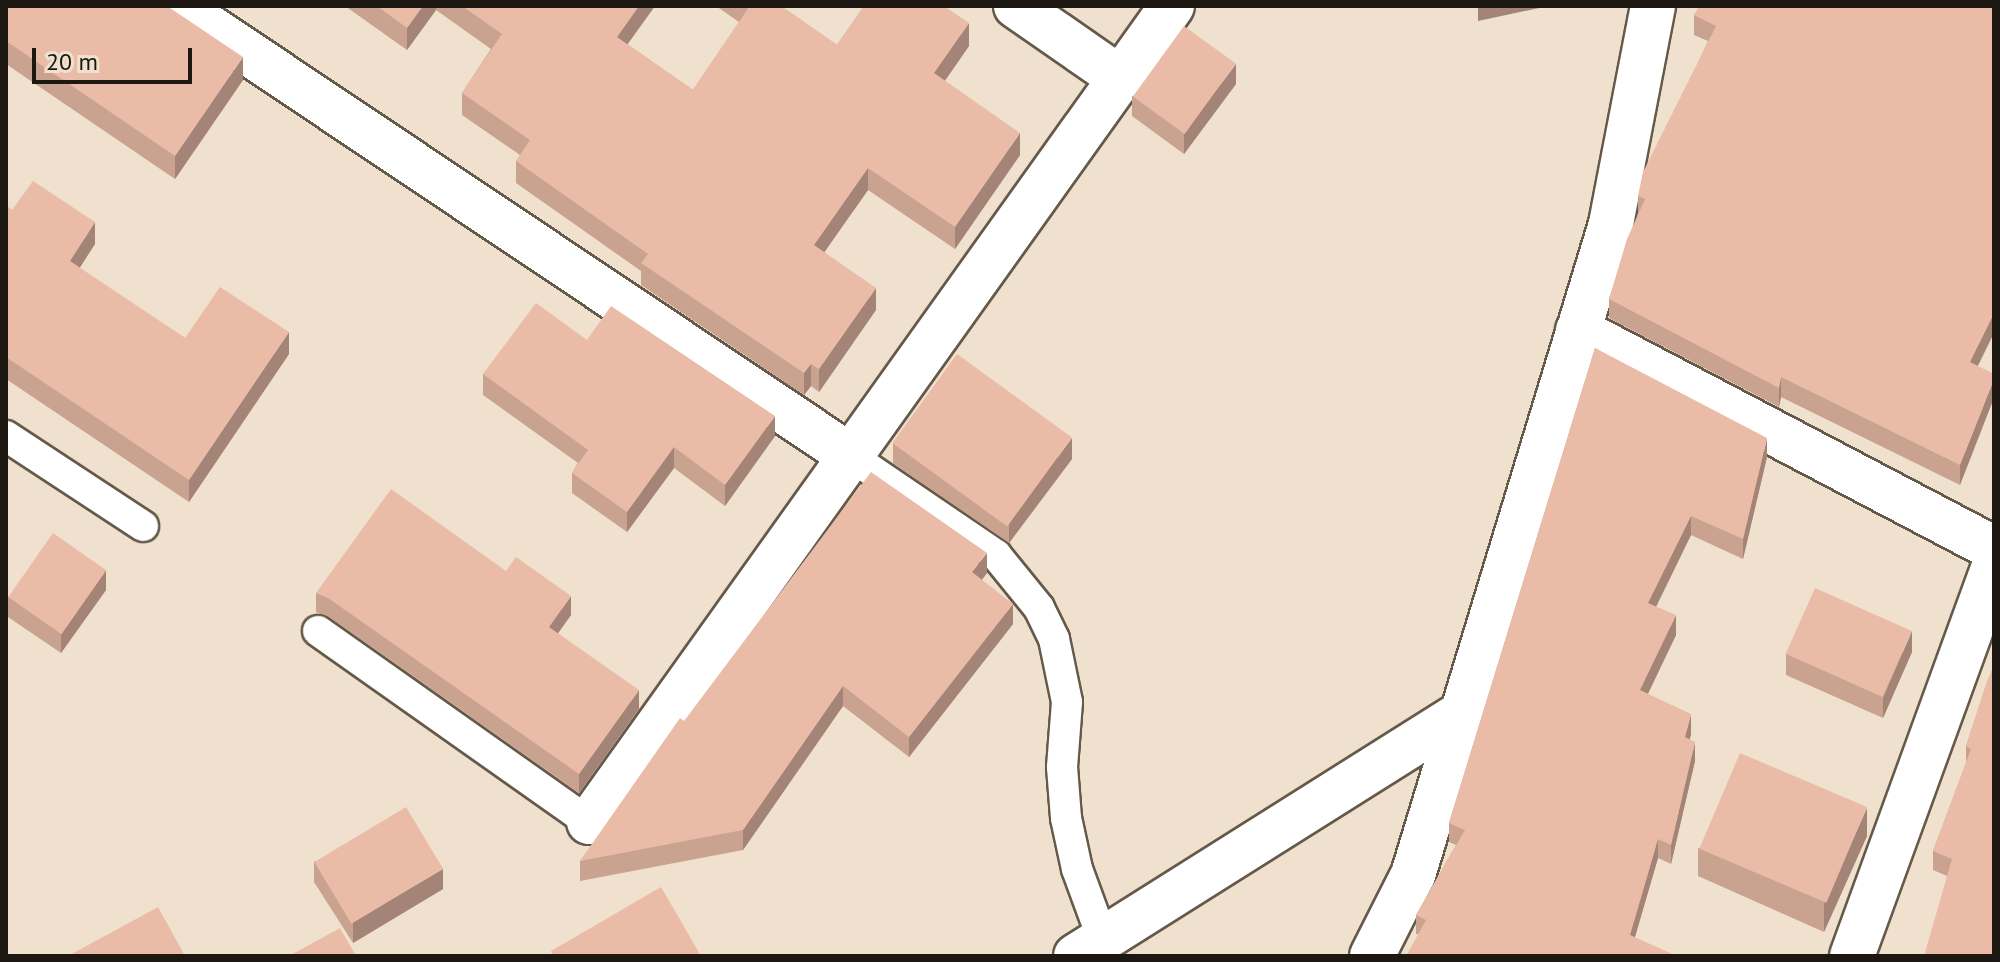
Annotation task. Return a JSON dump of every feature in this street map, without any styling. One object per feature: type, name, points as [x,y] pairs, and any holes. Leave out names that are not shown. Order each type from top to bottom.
[{"type":"street","points":[[178,6],[852,457]]},
{"type":"street","points":[[1016,6],[1120,78]]},
{"type":"street","points":[[589,822],[1172,6]]},
{"type":"street","points":[[1372,956],[1413,875],[1611,224],[1653,6]]},
{"type":"street","points":[[1578,330],[1994,548]]},
{"type":"street","points":[[1852,956],[1994,565]]},
{"type":"street","points":[[1090,948],[1460,714]]},
{"type":"lane","points":[[6,436],[143,526]]},
{"type":"lane","points":[[852,457],[996,555],[1039,608],[1054,639],[1067,702],[1062,767],[1066,818],[1090,948]]},
{"type":"lane","points":[[318,631],[589,822]]},
{"type":"building","points":[[6,6],[167,6],[243,57],[175,156],[6,41]]},
{"type":"building","points":[[377,6],[423,6],[407,28]]},
{"type":"building","points":[[462,6],[639,6],[617,37],[693,90],[748,6],[781,6],[837,45],[864,6],[944,6],[969,23],[934,73],[1020,133],[955,227],[868,168],[814,245],[876,288],[819,369],[811,364],[804,373],[641,263],[648,254],[516,161],[530,140],[462,93],[502,34]]},
{"type":"building","points":[[1699,6],[1994,6],[1994,313],[1970,362],[1994,374],[1994,379],[1960,465],[1781,377],[1779,388],[1609,299],[1627,239],[1645,199],[1638,196],[1643,172],[1716,26],[1694,15]]},
{"type":"building","points":[[1184,26],[1236,64],[1185,134],[1133,96]]},
{"type":"building","points":[[33,181],[95,222],[70,261],[185,338],[220,287],[289,332],[189,480],[6,357],[6,206],[12,210]]},
{"type":"building","points":[[536,303],[587,340],[611,306],[775,416],[725,485],[674,447],[627,512],[572,473],[588,450],[483,374]]},
{"type":"building","points":[[1595,348],[1767,438],[1743,539],[1691,516],[1648,603],[1676,615],[1640,690],[1691,714],[1685,737],[1695,742],[1671,845],[1658,839],[1630,935],[1677,956],[1406,956],[1426,920],[1416,915],[1465,830],[1449,823]]},
{"type":"building","points":[[957,354],[1072,437],[1007,526],[892,443]]},
{"type":"building","points":[[871,472],[987,553],[972,572],[1013,604],[909,737],[843,686],[743,830],[580,861],[680,718],[684,721]]},
{"type":"building","points":[[391,489],[506,571],[516,557],[571,596],[549,627],[639,690],[579,774],[328,598],[316,593]]},
{"type":"building","points":[[53,533],[106,570],[62,634],[8,597]]},
{"type":"building","points":[[1815,588],[1912,631],[1883,697],[1786,654]]},
{"type":"building","points":[[1994,665],[1994,956],[1924,956],[1952,859],[1933,851],[1971,749],[1966,746]]},
{"type":"building","points":[[1740,753],[1867,807],[1826,903],[1699,849]]},
{"type":"building","points":[[406,807],[443,869],[351,924],[314,862]]},
{"type":"building","points":[[661,887],[701,956],[553,956],[551,951]]},
{"type":"building","points":[[158,907],[185,956],[68,956]]},
{"type":"building","points":[[340,928],[356,956],[289,956]]}]
